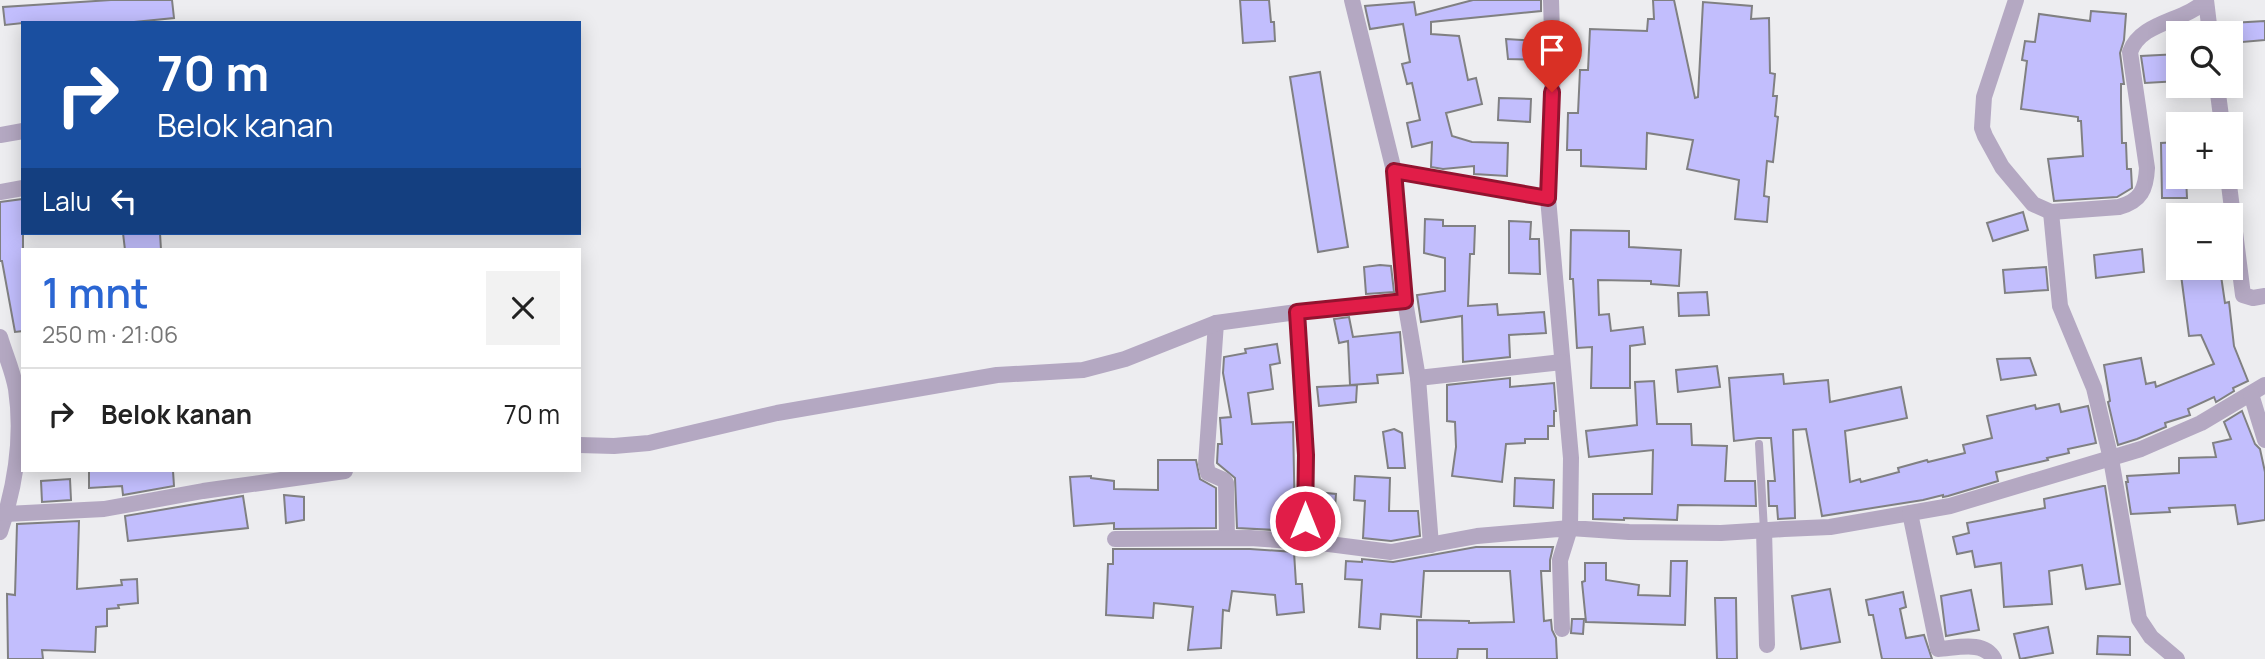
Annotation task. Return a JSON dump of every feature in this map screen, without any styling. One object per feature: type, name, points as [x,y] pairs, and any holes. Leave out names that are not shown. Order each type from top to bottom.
[{"type":"street","points":[[1352,0],[1394,171],[1405,301],[1418,378],[1431,545]]},
{"type":"street","points":[[1551,0],[1553,66],[1548,198],[1571,458],[1570,528],[1560,565],[1562,629]]},
{"type":"street","points":[[2016,0],[1983,97],[1982,128],[2003,167],[2018,186],[2033,204],[2051,212],[2119,206],[2140,197],[2146,185],[2146,160],[2130,52],[2138,37],[2197,8],[2206,0]]},
{"type":"street","points":[[2206,0],[2209,21]]},
{"type":"street","points":[[0,135],[21,131]]},
{"type":"street","points":[[1394,171],[1548,198]]},
{"type":"street","points":[[0,192],[21,188]]},
{"type":"street","points":[[2230,189],[2243,295],[2265,296]]},
{"type":"street","points":[[2051,212],[2062,311],[2087,368],[2111,459],[2140,619],[2151,637],[2177,659]]},
{"type":"street","points":[[581,444],[614,446],[649,443],[777,414],[997,374],[1083,370],[1125,359],[1216,323],[1405,301]]},
{"type":"street","points":[[1297,312],[1306,455],[1305,542]]},
{"type":"street","points":[[1216,323],[1206,464],[1209,473],[1226,483],[1227,538]]},
{"type":"street","points":[[0,337],[19,385],[18,449],[0,532]]},
{"type":"street","points":[[1418,378],[1562,362]]},
{"type":"street","points":[[1115,539],[1227,538],[1305,542],[1391,552],[1477,536],[1570,528],[1721,533],[1830,527],[1950,506],[2111,459],[2185,431],[2258,389],[2265,440]]},
{"type":"street","points":[[6,514],[104,509],[203,491],[338,472]]},
{"type":"street","points":[[1910,513],[1938,654],[1982,648],[1989,651],[1994,659]]},
{"type":"street","points":[[1764,530],[1767,645]]},
{"type":"lane","points":[[1759,444],[1764,530]]},
{"type":"building","points":[[111,0],[172,0],[174,18],[144,21],[21,21],[21,23],[5,25],[3,7]]},
{"type":"building","points":[[1240,0],[1269,0],[1275,41],[1243,43]]},
{"type":"building","points":[[1473,0],[1541,0],[1541,11],[1431,22],[1431,34],[1459,36],[1468,80],[1476,78],[1482,104],[1446,113],[1452,136],[1472,142],[1508,143],[1507,176],[1474,174],[1474,166],[1443,169],[1431,167],[1432,142],[1412,147],[1407,123],[1420,120],[1412,83],[1407,84],[1402,64],[1410,62],[1403,24],[1370,29],[1365,6],[1414,2],[1416,15]]},
{"type":"building","points":[[1653,0],[1674,0],[1695,98],[1698,97],[1703,2],[1752,6],[1751,19],[1769,18],[1770,73],[1775,74],[1773,96],[1777,96],[1775,116],[1778,117],[1773,162],[1767,161],[1764,196],[1769,197],[1767,222],[1735,219],[1739,180],[1687,169],[1693,140],[1647,133],[1646,169],[1581,166],[1581,150],[1567,150],[1568,113],[1578,113],[1580,70],[1588,70],[1590,29],[1647,31],[1648,19],[1654,19]]},
{"type":"building","points":[[2091,11],[2126,14],[2120,53],[2124,84],[2121,84],[2122,143],[2126,143],[2127,169],[2131,169],[2132,188],[2117,197],[2054,201],[2048,159],[2083,156],[2081,121],[2078,121],[2078,117],[2021,109],[2027,61],[2022,60],[2025,41],[2035,42],[2039,14],[2090,21]]},
{"type":"building","points":[[2265,21],[2265,40],[2243,42],[2243,22]]},
{"type":"building","points":[[1506,39],[1541,41],[1541,60],[1508,59]]},
{"type":"building","points":[[2166,55],[2166,82],[2145,83],[2141,56]]},
{"type":"building","points":[[1320,72],[1348,247],[1318,252],[1290,77]]},
{"type":"building","points":[[1499,98],[1531,99],[1530,122],[1498,120]]},
{"type":"building","points":[[2161,143],[2166,143],[2166,189],[2187,189],[2187,198],[2162,198]]},
{"type":"building","points":[[21,199],[21,331],[15,332],[0,261],[0,202]]},
{"type":"building","points":[[2023,212],[2028,230],[1993,241],[1987,223]]},
{"type":"building","points":[[1425,219],[1443,220],[1443,226],[1475,226],[1474,254],[1470,254],[1468,306],[1497,304],[1498,315],[1544,312],[1546,333],[1509,335],[1510,357],[1463,362],[1462,316],[1421,322],[1417,295],[1445,291],[1445,258],[1424,253]]},
{"type":"building","points":[[1509,221],[1531,222],[1530,239],[1539,239],[1540,274],[1509,273]]},
{"type":"building","points":[[1571,230],[1629,231],[1629,247],[1681,250],[1679,286],[1651,284],[1651,281],[1598,280],[1599,315],[1609,314],[1611,331],[1643,327],[1645,344],[1630,346],[1630,388],[1591,388],[1592,347],[1577,348],[1573,279],[1570,279]]},
{"type":"building","points":[[123,235],[160,235],[161,248],[125,248]]},
{"type":"building","points":[[2142,249],[2144,272],[2096,278],[2094,255]]},
{"type":"building","points":[[1391,266],[1394,292],[1366,294],[1364,267]]},
{"type":"building","points":[[2046,267],[2048,290],[2005,293],[2003,270]]},
{"type":"building","points":[[2182,280],[2222,280],[2225,303],[2229,302],[2234,346],[2248,381],[2233,388],[2234,391],[2216,402],[2214,397],[2188,409],[2190,415],[2165,423],[2166,427],[2118,445],[2108,402],[2104,365],[2141,358],[2146,384],[2155,382],[2156,387],[2214,364],[2201,335],[2189,336]]},
{"type":"building","points":[[1707,292],[1709,315],[1679,316],[1678,293]]},
{"type":"building","points":[[1349,317],[1353,337],[1400,332],[1403,373],[1377,375],[1378,383],[1350,385],[1348,341],[1339,343],[1334,319]]},
{"type":"building","points":[[1277,344],[1280,363],[1270,365],[1273,389],[1248,393],[1252,424],[1293,422],[1295,525],[1293,531],[1237,528],[1235,478],[1217,463],[1218,444],[1222,444],[1220,418],[1231,417],[1223,373],[1224,357],[1246,353],[1245,349]]},
{"type":"building","points":[[2030,358],[2036,375],[2001,380],[1997,359]]},
{"type":"building","points":[[1717,366],[1720,387],[1678,392],[1676,370]]},
{"type":"building","points":[[1783,374],[1784,384],[1828,380],[1830,402],[1901,387],[1907,418],[1845,431],[1850,482],[1860,479],[1861,482],[1899,472],[1898,468],[1965,453],[1963,445],[1992,438],[1987,416],[2035,405],[2036,409],[2059,404],[2061,412],[2088,406],[2096,443],[2068,449],[2069,453],[2047,458],[2048,460],[1996,472],[1998,481],[1948,496],[1822,516],[1806,429],[1793,430],[1795,518],[1778,519],[1777,506],[1769,506],[1768,481],[1775,481],[1771,438],[1734,441],[1729,378]]},
{"type":"building","points":[[1510,378],[1510,387],[1554,383],[1556,411],[1554,426],[1548,426],[1548,439],[1525,439],[1525,443],[1506,444],[1502,482],[1452,476],[1456,447],[1455,422],[1447,421],[1447,385]]},
{"type":"building","points":[[1654,381],[1657,424],[1691,424],[1692,445],[1727,446],[1725,481],[1755,481],[1756,506],[1678,505],[1677,520],[1593,519],[1593,494],[1652,494],[1653,450],[1589,457],[1586,431],[1637,425],[1635,382]]},
{"type":"building","points":[[1357,385],[1356,402],[1319,406],[1317,387]]},
{"type":"building","points":[[2242,411],[2255,444],[2260,449],[2265,472],[2265,520],[2238,524],[2235,505],[2169,508],[2170,512],[2131,514],[2127,476],[2179,473],[2179,458],[2216,457],[2213,443],[2231,439],[2224,422]]},
{"type":"building","points":[[1394,429],[1402,433],[1405,468],[1388,468],[1383,432]]},
{"type":"building","points":[[1158,460],[1196,460],[1200,479],[1216,488],[1216,528],[1114,529],[1114,523],[1074,526],[1070,477],[1091,476],[1114,481],[1114,489],[1158,490]]},
{"type":"building","points":[[89,472],[173,472],[174,486],[123,495],[122,486],[89,488]]},
{"type":"building","points":[[1355,476],[1390,478],[1389,511],[1418,511],[1420,536],[1391,541],[1363,538],[1365,501],[1354,500]]},
{"type":"building","points":[[1515,478],[1554,480],[1553,508],[1514,506]]},
{"type":"building","points":[[70,479],[71,500],[42,502],[41,481]]},
{"type":"building","points":[[2105,486],[2120,584],[2086,589],[2082,565],[2049,571],[2052,604],[2004,607],[2001,563],[1975,567],[1972,551],[1957,554],[1953,537],[1969,533],[1967,523],[2045,508],[2044,499]]},
{"type":"building","points":[[1316,492],[1336,494],[1334,521],[1316,520]]},
{"type":"building","points":[[284,495],[304,497],[304,520],[286,523]]},
{"type":"building","points":[[243,496],[248,528],[128,541],[125,516]]},
{"type":"building","points":[[79,521],[77,589],[122,585],[121,580],[137,579],[138,603],[107,609],[107,626],[96,627],[95,652],[42,650],[43,659],[8,659],[7,594],[15,595],[17,524]]},
{"type":"building","points":[[1476,547],[1553,547],[1550,571],[1541,571],[1544,621],[1551,620],[1556,638],[1557,659],[1487,659],[1487,649],[1458,649],[1457,659],[1417,659],[1417,620],[1514,622],[1510,571],[1424,571],[1421,617],[1381,614],[1380,629],[1359,627],[1362,580],[1345,579],[1346,561],[1362,562],[1362,559],[1393,562]]},
{"type":"building","points":[[1113,549],[1250,549],[1294,552],[1296,584],[1302,584],[1304,612],[1277,615],[1275,595],[1232,591],[1229,611],[1223,610],[1221,648],[1188,650],[1193,607],[1154,603],[1153,618],[1106,615],[1108,564],[1113,564]]},
{"type":"building","points":[[1671,561],[1687,561],[1685,625],[1586,622],[1582,582],[1585,581],[1585,563],[1606,563],[1606,580],[1639,585],[1638,595],[1670,596]]},
{"type":"building","points":[[1830,589],[1840,642],[1801,649],[1792,596]]},
{"type":"building","points":[[1971,590],[1979,630],[1946,636],[1941,596]]},
{"type":"building","points":[[1903,592],[1906,607],[1900,609],[1906,638],[1924,635],[1932,659],[1882,659],[1873,615],[1869,615],[1866,600]]},
{"type":"building","points":[[1715,598],[1736,598],[1737,659],[1717,659]]},
{"type":"building","points":[[1572,619],[1584,619],[1583,634],[1571,633]]},
{"type":"building","points":[[2048,627],[2053,653],[2020,659],[2014,634]]},
{"type":"building","points":[[2098,636],[2130,637],[2130,655],[2097,654]]},
{"type":"route","points":[[1305,521],[1306,455],[1297,312],[1405,301],[1394,171],[1548,198],[1552,92]]}]
